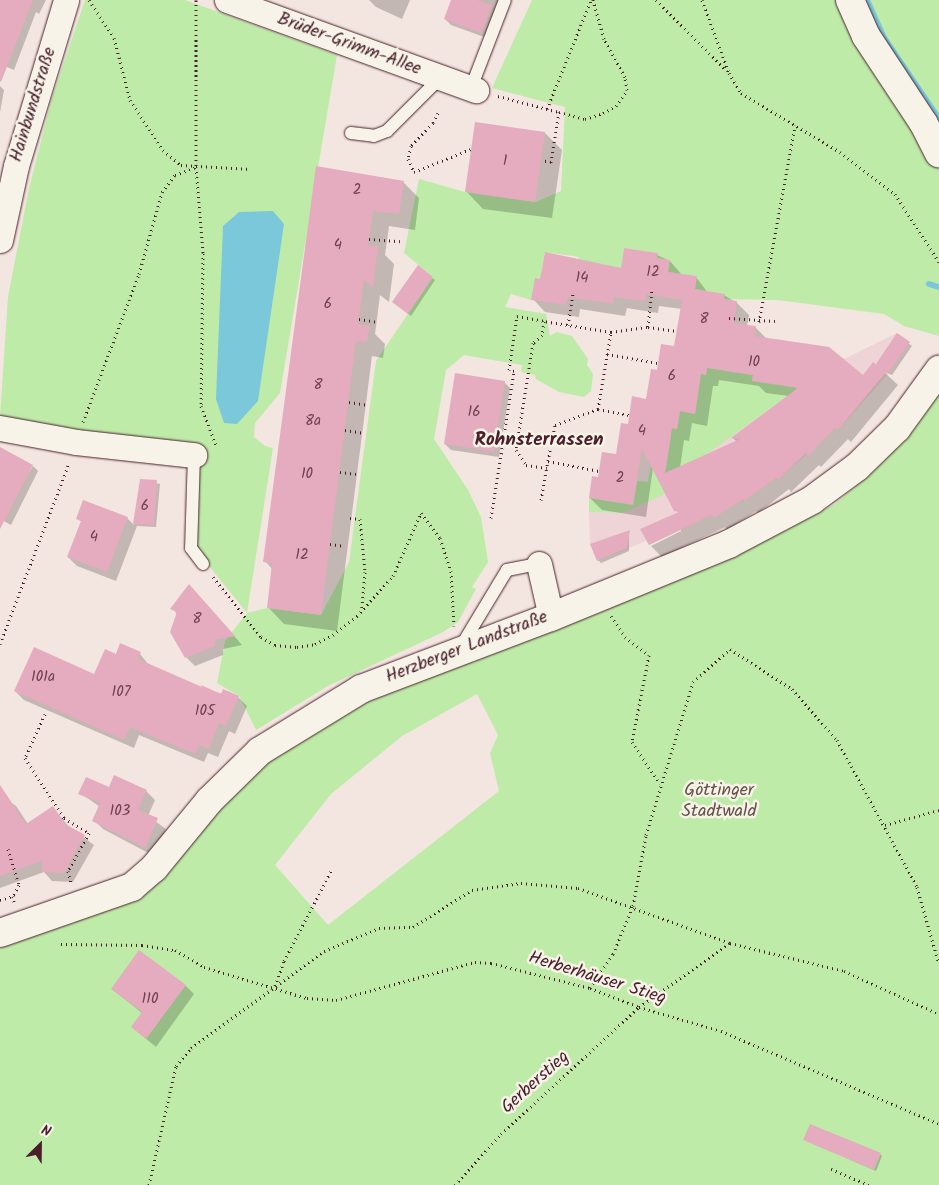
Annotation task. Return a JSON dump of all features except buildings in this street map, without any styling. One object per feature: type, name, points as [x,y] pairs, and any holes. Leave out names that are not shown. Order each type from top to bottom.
[{"type":"street","name":"Hainbundstraße","points":[[0,240],[8,164],[66,0]]},
{"type":"street","name":"Brüder-Grimm-Allee","points":[[227,0],[473,89]]},
{"type":"street","points":[[850,0],[866,36],[924,124],[939,153]]},
{"type":"street","name":"Herzberger Landstraße","points":[[0,933],[132,887],[154,868],[209,801],[260,751],[362,689],[551,617],[729,544],[830,488],[871,455],[897,428],[939,370]]},
{"type":"street","points":[[0,428],[76,442],[194,455]]},
{"type":"street","points":[[539,564],[551,617]]},
{"type":"lane","points":[[473,89],[505,0]]},
{"type":"lane","points":[[351,133],[374,136],[387,132],[440,78]]},
{"type":"lane","points":[[194,455],[191,548],[203,564]]},
{"type":"lane","points":[[458,651],[508,570],[539,564]]},
{"type":"path","points":[[89,0],[114,38],[130,100],[145,127],[163,150],[181,165],[251,169]]},
{"type":"path","points":[[196,0],[196,167],[203,252],[201,406],[218,451]]},
{"type":"path","points":[[473,89],[585,118],[603,114],[616,106],[627,90],[625,77],[604,39],[592,0]]},
{"type":"path","points":[[547,109],[592,0]]},
{"type":"path","points":[[656,0],[729,73]]},
{"type":"path","points":[[702,0],[729,73],[741,93],[864,168],[895,194],[939,262]]},
{"type":"path","points":[[541,160],[551,162],[559,112]]},
{"type":"path","points":[[438,113],[433,123],[411,146],[408,159],[414,172],[471,149]]},
{"type":"path","points":[[759,322],[795,126]]},
{"type":"path","points":[[0,644],[139,274],[162,192],[176,176],[196,167]]},
{"type":"path","points":[[369,239],[400,241]]},
{"type":"path","points":[[648,327],[652,288]]},
{"type":"path","points":[[568,325],[573,292]]},
{"type":"path","points":[[491,518],[514,371],[509,370],[517,316],[610,332],[648,327],[677,331]]},
{"type":"path","points":[[729,318],[750,323],[775,321]]},
{"type":"path","points":[[359,319],[379,322]]},
{"type":"path","points":[[544,321],[542,336],[532,343],[516,450],[526,465],[547,468]]},
{"type":"path","points":[[598,409],[610,332]]},
{"type":"path","points":[[607,354],[658,362]]},
{"type":"path","points":[[349,402],[367,405]]},
{"type":"path","points":[[541,500],[555,424],[598,409],[629,415]]},
{"type":"path","points":[[345,430],[363,433]]},
{"type":"path","points":[[548,461],[599,471]]},
{"type":"path","points":[[340,472],[356,474]]},
{"type":"path","points":[[203,564],[261,638],[275,645],[297,647],[315,644],[333,635],[362,612],[393,576],[421,513],[444,546],[451,571],[451,610]]},
{"type":"path","points":[[350,518],[360,519],[365,572],[362,612]]},
{"type":"path","points":[[330,544],[345,546]]},
{"type":"path","points":[[598,597],[625,637],[649,654],[632,742],[660,784]]},
{"type":"path","points":[[590,988],[613,954],[634,906],[646,835],[660,784],[693,682],[730,649],[792,689],[837,740],[918,887],[939,964]]},
{"type":"path","points":[[45,714],[25,758],[64,818],[88,833],[68,871],[78,907]]},
{"type":"path","points":[[885,825],[939,810]]},
{"type":"path","points":[[0,900],[13,898],[19,885],[8,849]]},
{"type":"path","points":[[275,987],[284,961],[332,869]]},
{"type":"path","points":[[149,1185],[176,1066],[191,1048],[324,951],[379,928],[413,927],[472,890],[521,883],[578,888],[634,906],[730,943],[844,971],[939,1014]]},
{"type":"path","name":"Gerberstieg","points":[[455,1185],[501,1134],[639,1007],[730,943]]},
{"type":"path","name":"Herberhäuser Stieg","points":[[61,944],[142,945],[175,950],[204,967],[307,998],[336,1000],[475,962],[539,973],[590,988],[639,1007],[720,1031],[939,1124]]},
{"type":"path","points":[[831,1169],[869,1185]]},
{"type":"shaded area","points":[[897,333],[910,342],[888,374],[838,430],[835,428],[778,480],[775,478],[744,501],[742,499],[714,518],[712,515],[649,545],[646,541],[597,561],[590,544],[589,512],[622,513],[707,454],[774,354],[776,339],[829,347],[844,359]]},
{"type":"green space","points":[[85,0],[185,0],[337,55],[280,393],[255,423],[254,437],[265,446],[273,448],[247,613],[197,551],[197,449],[77,438],[0,417],[8,297],[29,188],[52,98]]},
{"type":"green space","points":[[532,0],[939,0],[939,336],[904,326],[884,314],[778,300],[724,299],[725,295],[695,289],[697,276],[668,272],[670,260],[657,258],[657,253],[624,248],[621,270],[578,261],[579,257],[545,252],[541,273],[548,275],[531,300],[511,294],[505,307],[546,314],[550,336],[557,332],[572,336],[588,359],[587,365],[593,374],[591,391],[584,397],[559,392],[536,379],[535,375],[521,372],[522,365],[464,355],[446,370],[434,439],[468,490],[481,517],[488,562],[472,587],[476,589],[458,622],[443,632],[328,686],[256,730],[239,696],[217,683],[225,641],[247,613],[267,608],[321,615],[349,562],[376,361],[433,277],[404,253],[419,179],[465,192],[536,202],[561,191],[565,107],[492,88]]},
{"type":"green space","points":[[711,341],[736,345],[731,372],[753,375],[752,381],[817,362],[793,392],[707,454],[665,494],[622,513],[589,512],[589,498],[616,502],[618,498],[634,501],[637,481],[648,482],[651,465],[666,468],[671,436],[666,427],[677,429],[680,411],[695,414],[700,381],[695,373],[706,374]]},
{"type":"green space","name":"Göttinger Stadtwald","points":[[939,390],[939,1185],[0,1185],[0,941],[125,904],[260,761],[367,702],[458,663],[730,558],[835,504],[884,461],[913,429]],"holes":[[[477,694],[498,735],[490,753],[499,791],[328,925],[275,865],[331,794],[402,736]]]},
{"type":"water","points":[[273,211],[284,224],[258,401],[237,424],[224,423],[216,399],[223,226],[239,212]]},
{"type":"waterway","points":[[867,0],[884,38],[939,119]]},
{"type":"waterway","points":[[929,284],[939,287]]},
{"type":"district","name":"Rohnsterrassen","points":[[539,441]]}]
